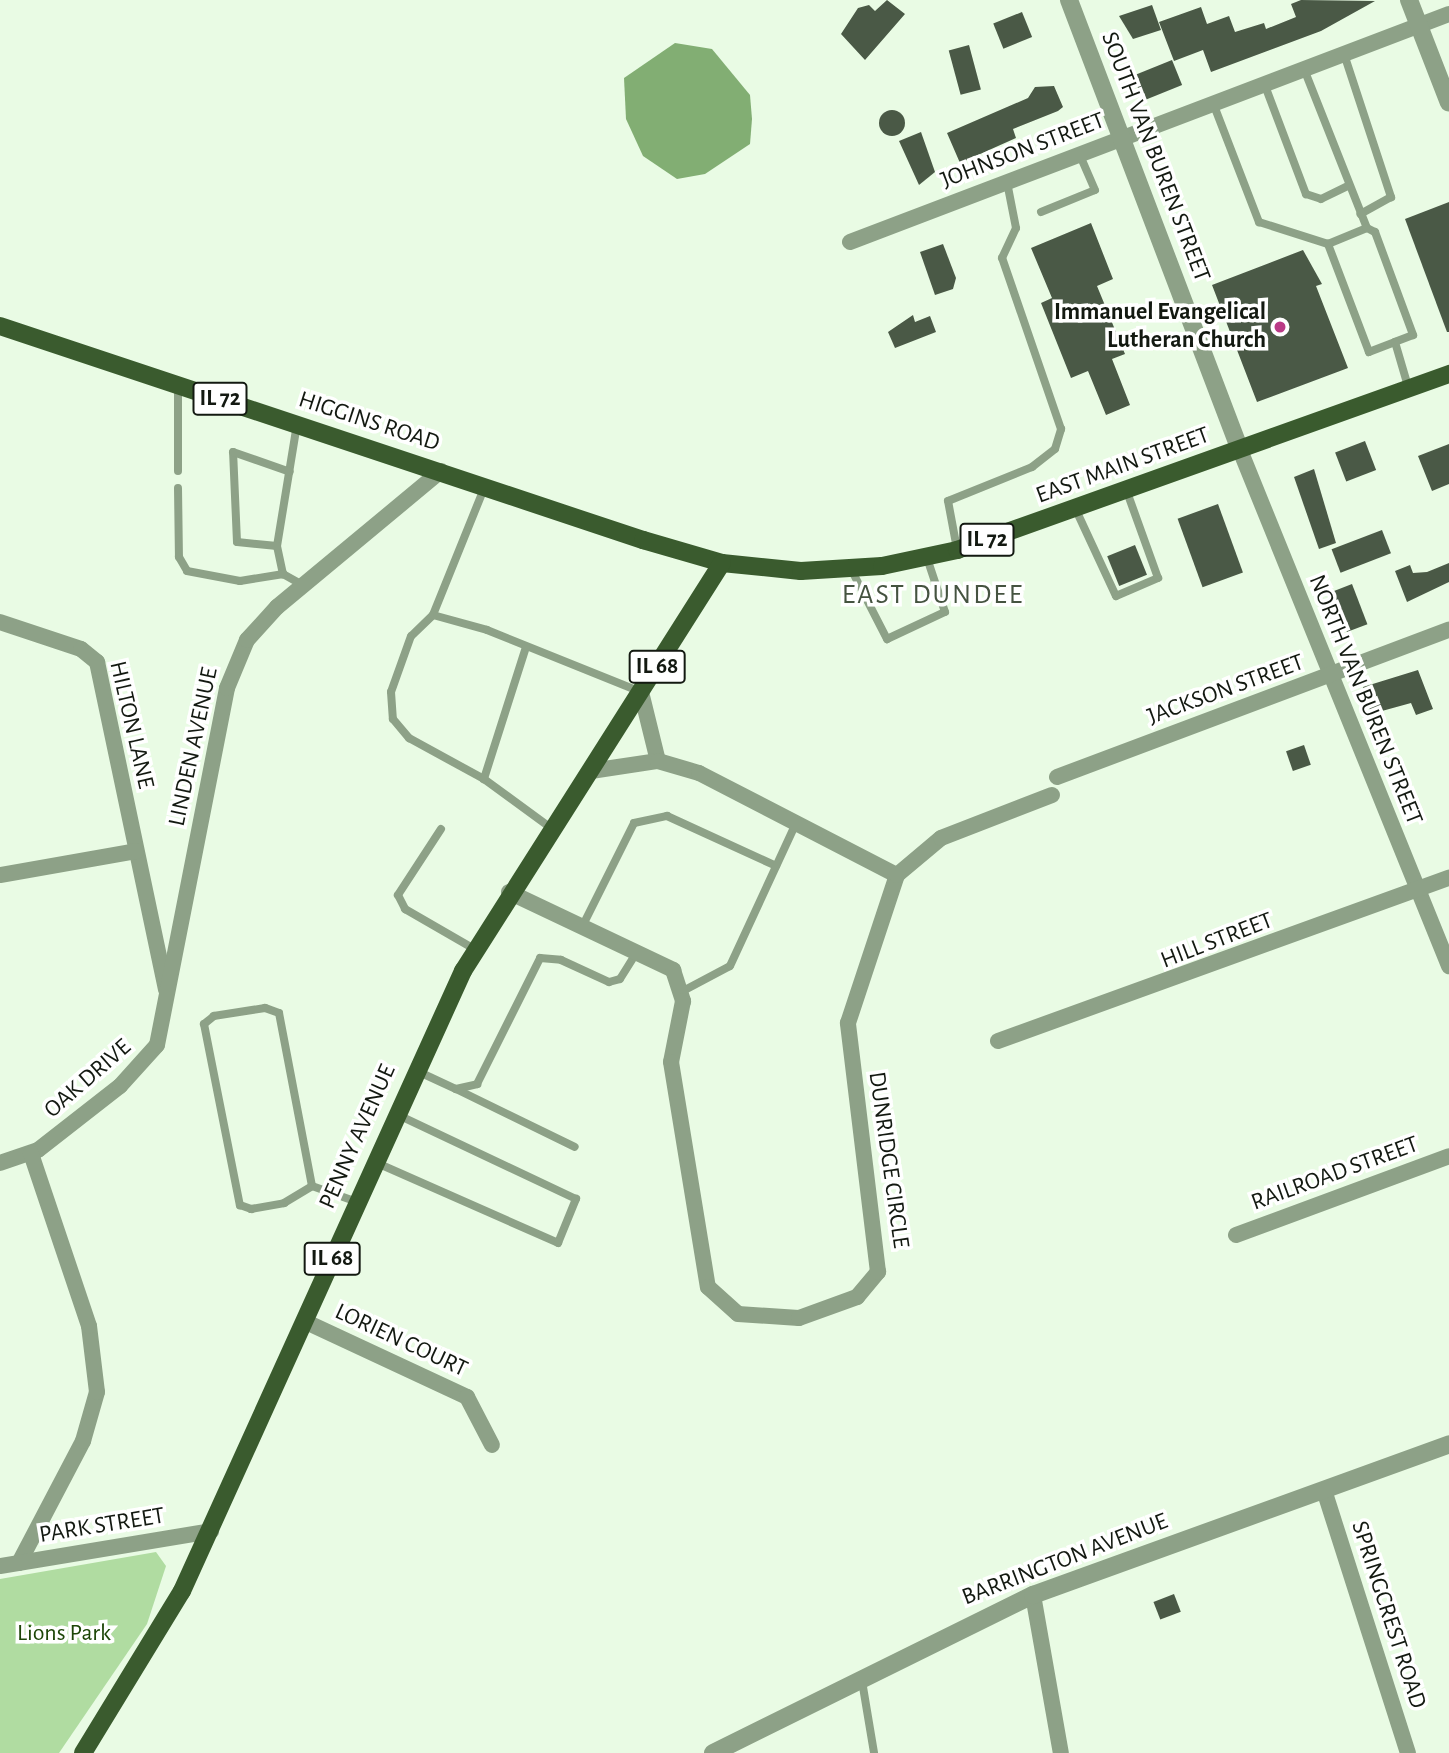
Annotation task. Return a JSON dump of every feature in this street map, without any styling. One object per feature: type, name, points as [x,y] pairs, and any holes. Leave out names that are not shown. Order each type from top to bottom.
[{"type":"main road","name":"HIGGINS ROAD","points":[[0,326],[722,563]]},
{"type":"main road","name":"EAST MAIN STREET","points":[[722,563],[851,569],[927,558],[1076,510],[1449,374]]},
{"type":"main road","name":"PENNY AVENUE","points":[[83,1753],[151,1648],[211,1531],[414,1070],[475,950],[509,892],[591,771],[722,563]]},
{"type":"street","name":"SOUTH VAN BUREN STREET","points":[[1069,0],[1240,450]]},
{"type":"street","points":[[1409,0],[1449,103]]},
{"type":"street","name":"JOHNSON STREET","points":[[850,242],[1263,81],[1449,14]]},
{"type":"street","name":"NORTH VAN BUREN STREET","points":[[1240,450],[1449,966]]},
{"type":"street","name":"LINDEN AVENUE","points":[[167,996],[233,669],[257,626],[441,471]]},
{"type":"street","name":"HILTON LANE","points":[[0,622],[90,653],[99,668],[167,996]]},
{"type":"street","name":"JACKSON STREET","points":[[1057,777],[1449,630]]},
{"type":"street","points":[[641,692],[658,761]]},
{"type":"street","points":[[591,771],[658,761],[699,773],[797,821],[897,876],[941,838],[1052,795]]},
{"type":"street","points":[[0,875],[136,851]]},
{"type":"street","name":"DUNRIDGE CIRCLE","points":[[681,992],[671,1062],[710,1293],[738,1314],[775,1319],[806,1316],[857,1297],[875,1280],[879,1265],[848,1023],[897,876]]},
{"type":"street","name":"HILL STREET","points":[[998,1041],[1449,878]]},
{"type":"street","points":[[509,892],[639,949],[673,970],[681,992]]},
{"type":"street","name":"OAK DRIVE","points":[[0,1163],[31,1154],[142,1065],[158,1042],[167,996]]},
{"type":"street","points":[[19,1563],[83,1441],[97,1392],[89,1326],[31,1154]]},
{"type":"street","name":"RAILROAD STREET","points":[[1236,1235],[1449,1156]]},
{"type":"street","name":"LORIEN COURT","points":[[304,1321],[467,1397],[492,1445]]},
{"type":"street","name":"BARRINGTON AVENUE","points":[[713,1753],[1033,1595],[1449,1444]]},
{"type":"street","name":"SPRINGCREST ROAD","points":[[1324,1490],[1408,1753]]},
{"type":"street","name":"PARK STREET","points":[[0,1566],[211,1531]]},
{"type":"street","points":[[1033,1595],[1061,1753]]},
{"type":"lane","points":[[1343,51],[1391,197],[1360,214]]},
{"type":"lane","points":[[1303,66],[1348,186],[1367,228],[1375,232],[1413,334],[1369,352],[1328,244]]},
{"type":"lane","points":[[1263,81],[1306,194],[1321,199],[1348,186]]},
{"type":"lane","points":[[1213,101],[1259,222],[1328,244],[1367,228]]},
{"type":"lane","points":[[1041,212],[1095,190],[1079,153]]},
{"type":"lane","points":[[957,550],[948,501],[1032,467],[1055,449],[1061,429],[1053,389],[1002,258],[1016,228],[1007,182]]},
{"type":"lane","points":[[1395,342],[1409,390]]},
{"type":"lane","points":[[178,385],[178,471]]},
{"type":"lane","points":[[283,574],[277,546],[298,424]]},
{"type":"lane","points":[[277,546],[237,542],[233,452],[290,472]]},
{"type":"lane","points":[[485,486],[433,615],[411,636],[391,692],[393,719],[409,738],[484,779],[551,828]]},
{"type":"lane","points":[[178,488],[179,557],[187,571],[240,582],[283,574],[303,585]]},
{"type":"lane","points":[[1076,510],[1116,596],[1158,578],[1127,492]]},
{"type":"lane","points":[[851,569],[887,639],[945,612],[927,558]]},
{"type":"lane","points":[[433,615],[526,647],[641,692]]},
{"type":"lane","points":[[484,779],[526,647]]},
{"type":"lane","points":[[583,925],[634,823],[667,816],[776,866]]},
{"type":"lane","points":[[681,992],[730,966],[797,821]]},
{"type":"lane","points":[[441,828],[398,895],[405,909],[475,950]]},
{"type":"lane","points":[[456,1089],[477,1084],[540,958],[561,960],[609,982],[620,979],[639,949]]},
{"type":"lane","points":[[265,1008],[279,1013],[312,1186],[284,1203],[251,1209],[240,1205],[204,1024],[214,1016],[265,1008]]},
{"type":"lane","points":[[414,1070],[575,1147]]},
{"type":"lane","points":[[374,1162],[558,1243],[576,1199],[395,1114]]},
{"type":"lane","points":[[312,1186],[357,1202]]},
{"type":"lane","points":[[861,1678],[874,1753]]},
{"type":"green space","name":"Lions Park","points":[[156,1552],[166,1566],[147,1624],[59,1753],[0,1753],[0,1579]]},
{"type":"shaded area","points":[[675,43],[712,49],[750,95],[752,119],[750,144],[705,174],[677,179],[643,156],[626,119],[624,78]]},
{"type":"building","points":[[887,0],[905,14],[865,60],[841,34],[858,8],[869,5],[875,11]]},
{"type":"building","points":[[1301,0],[1375,1],[1321,31],[1211,72],[1203,50],[1174,61],[1159,22],[1201,7],[1207,24],[1229,16],[1235,32],[1264,23],[1266,29],[1296,17],[1291,4]]},
{"type":"building","points":[[1152,5],[1161,30],[1133,39],[1119,16]]},
{"type":"building","points":[[1022,12],[1032,37],[1003,49],[993,24]]},
{"type":"building","points":[[969,45],[981,89],[961,95],[949,50]]},
{"type":"building","points":[[1172,60],[1182,85],[1143,101],[1133,76]]},
{"type":"building","points":[[1054,86],[1063,107],[1013,129],[1016,138],[960,163],[947,133],[1028,98],[1035,87]]},
{"type":"building","points":[[892,110],[901,114],[905,123],[901,132],[892,136],[883,132],[879,123],[883,114]]},
{"type":"building","points":[[921,132],[935,172],[919,185],[899,141]]},
{"type":"building","points":[[1449,202],[1449,332],[1447,332],[1405,219]]},
{"type":"building","points":[[1091,223],[1113,279],[1097,286],[1125,354],[1112,359],[1130,405],[1106,415],[1088,371],[1071,378],[1041,303],[1052,298],[1031,248]]},
{"type":"building","points":[[943,244],[956,278],[953,289],[935,295],[920,252]]},
{"type":"building","name":"Immanuel Evangelical Lutheran Church","points":[[1303,250],[1322,284],[1316,286],[1348,368],[1257,402],[1212,285]]},
{"type":"building","points":[[913,315],[915,322],[930,316],[936,332],[895,348],[888,332]]},
{"type":"building","points":[[1365,441],[1376,470],[1346,481],[1335,452]]},
{"type":"building","points":[[1449,444],[1449,484],[1432,491],[1418,456]]},
{"type":"building","points":[[1314,469],[1336,543],[1319,549],[1294,477]]},
{"type":"building","points":[[1218,504],[1243,573],[1203,587],[1178,519]]},
{"type":"building","points":[[1382,530],[1391,553],[1341,573],[1332,549]]},
{"type":"building","points":[[1135,545],[1147,575],[1119,586],[1107,556]]},
{"type":"building","points":[[1449,563],[1449,582],[1407,602],[1395,571],[1410,565],[1413,573],[1427,572]]},
{"type":"building","points":[[1352,584],[1367,624],[1347,632],[1331,592]]},
{"type":"building","points":[[1418,670],[1433,709],[1416,715],[1411,703],[1371,714],[1363,687]]},
{"type":"building","points":[[1304,745],[1311,765],[1293,771],[1286,751]]},
{"type":"building","points":[[1174,1594],[1181,1612],[1160,1620],[1153,1602]]},
{"type":"place","name":"Immanuel Evangelical Lutheran Church","points":[[1280,327]]},
{"type":"district","name":"EAST DUNDEE","points":[[933,595]]}]
